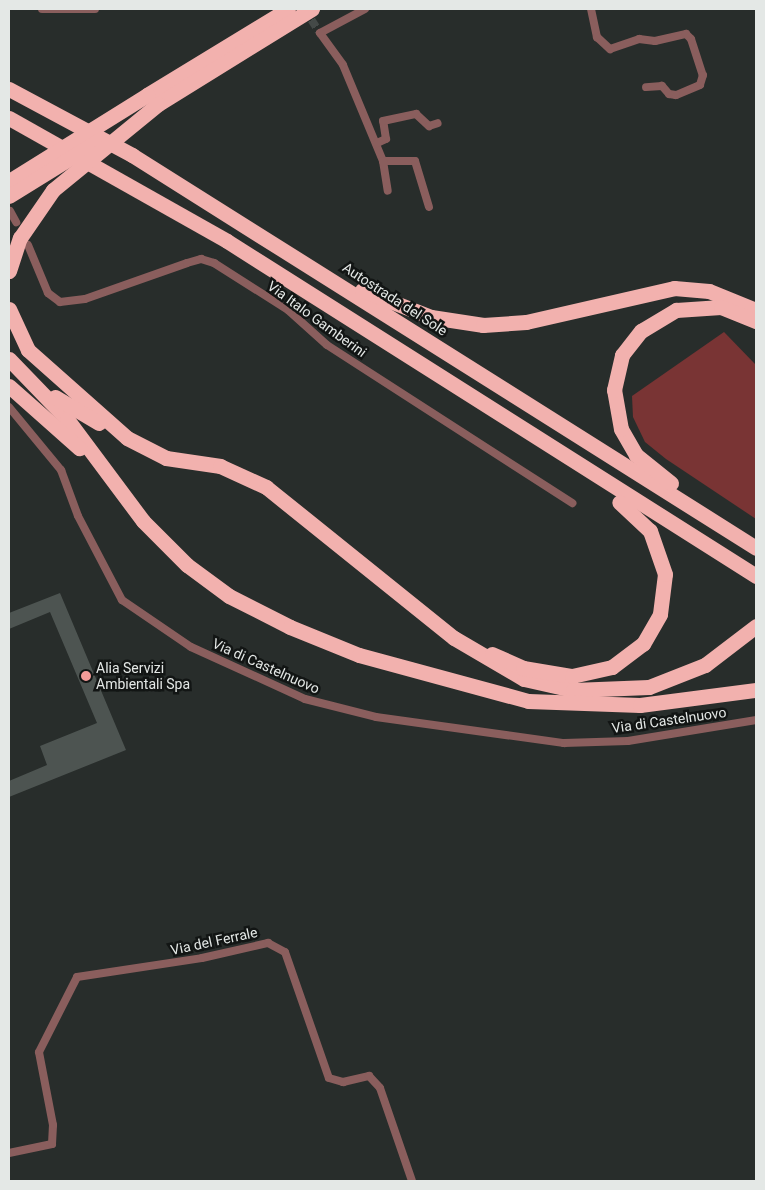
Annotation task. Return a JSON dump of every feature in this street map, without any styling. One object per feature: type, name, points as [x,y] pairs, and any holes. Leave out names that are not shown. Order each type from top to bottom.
[{"type":"highway","points":[[9,196],[288,9]]},
{"type":"highway","points":[[9,181],[312,9]]},
{"type":"highway","name":"Autostrada del Sole","points":[[9,89],[132,155],[330,277],[756,548]]},
{"type":"highway","points":[[9,271],[20,238],[53,190],[152,100]]},
{"type":"highway","points":[[9,118],[227,241],[756,576]]},
{"type":"highway","points":[[330,277],[431,317],[483,324],[526,322],[674,288],[709,291],[756,310]]},
{"type":"highway","points":[[714,522],[711,508],[647,467],[631,449],[614,407],[616,374],[622,355],[641,331],[676,310],[721,307],[756,321]]},
{"type":"highway","points":[[9,309],[28,350],[127,438]]},
{"type":"highway","points":[[9,350],[60,402],[127,438],[166,458],[220,466],[266,487],[454,638],[524,679],[573,690],[624,690],[656,684],[705,665],[756,626]]},
{"type":"highway","points":[[9,359],[66,419],[143,521],[187,565],[228,596],[290,627],[448,682],[528,701],[611,705],[756,690]]},
{"type":"highway","points":[[9,386],[113,480]]},
{"type":"highway","points":[[454,638],[523,668],[561,676],[612,667],[642,644],[660,614],[665,594],[662,558],[635,512],[592,484],[588,470]]},
{"type":"highway","points":[[611,705],[688,683],[727,661],[756,638]]},
{"type":"street","points":[[42,9],[95,9]]},
{"type":"street","points":[[365,9],[320,33],[343,65],[377,143],[383,161],[388,191]]},
{"type":"street","points":[[591,9],[597,37],[610,49],[639,39],[655,41],[686,34],[691,39],[702,75],[700,85],[676,95],[669,94],[662,86],[646,87]]},
{"type":"street","points":[[377,143],[386,139],[383,121],[416,114],[429,126],[438,123]]},
{"type":"street","points":[[383,161],[415,161],[429,207]]},
{"type":"street","points":[[10,212],[16,222]]},
{"type":"street","name":"Via Italo Gamberini","points":[[28,245],[48,293],[60,302],[85,299],[202,259],[214,264],[288,310],[327,345],[572,503]]},
{"type":"street","name":"Via di Castelnuovo","points":[[9,407],[61,470],[82,523],[122,600],[191,647],[305,700],[376,717],[564,743],[628,741],[756,720]]},
{"type":"street","name":"Via del Ferrale","points":[[9,1153],[52,1144],[53,1125],[39,1052],[77,977],[202,958],[268,943],[284,952],[329,1078],[344,1082],[369,1076],[378,1083],[412,1181]]},
{"type":"shaded area","points":[[724,332],[756,365],[756,519],[666,459],[645,442],[633,417],[632,396]]},
{"type":"building","name":"Alia Servizi Ambientali Spa","points":[[60,593],[126,750],[9,797],[9,781],[47,765],[40,746],[97,723],[50,612],[9,629],[9,613]]},
{"type":"tunnel","points":[[305,10],[320,33]]},
{"type":"place","name":"Alia Servizi Ambientali Spa","points":[[86,676]]}]
